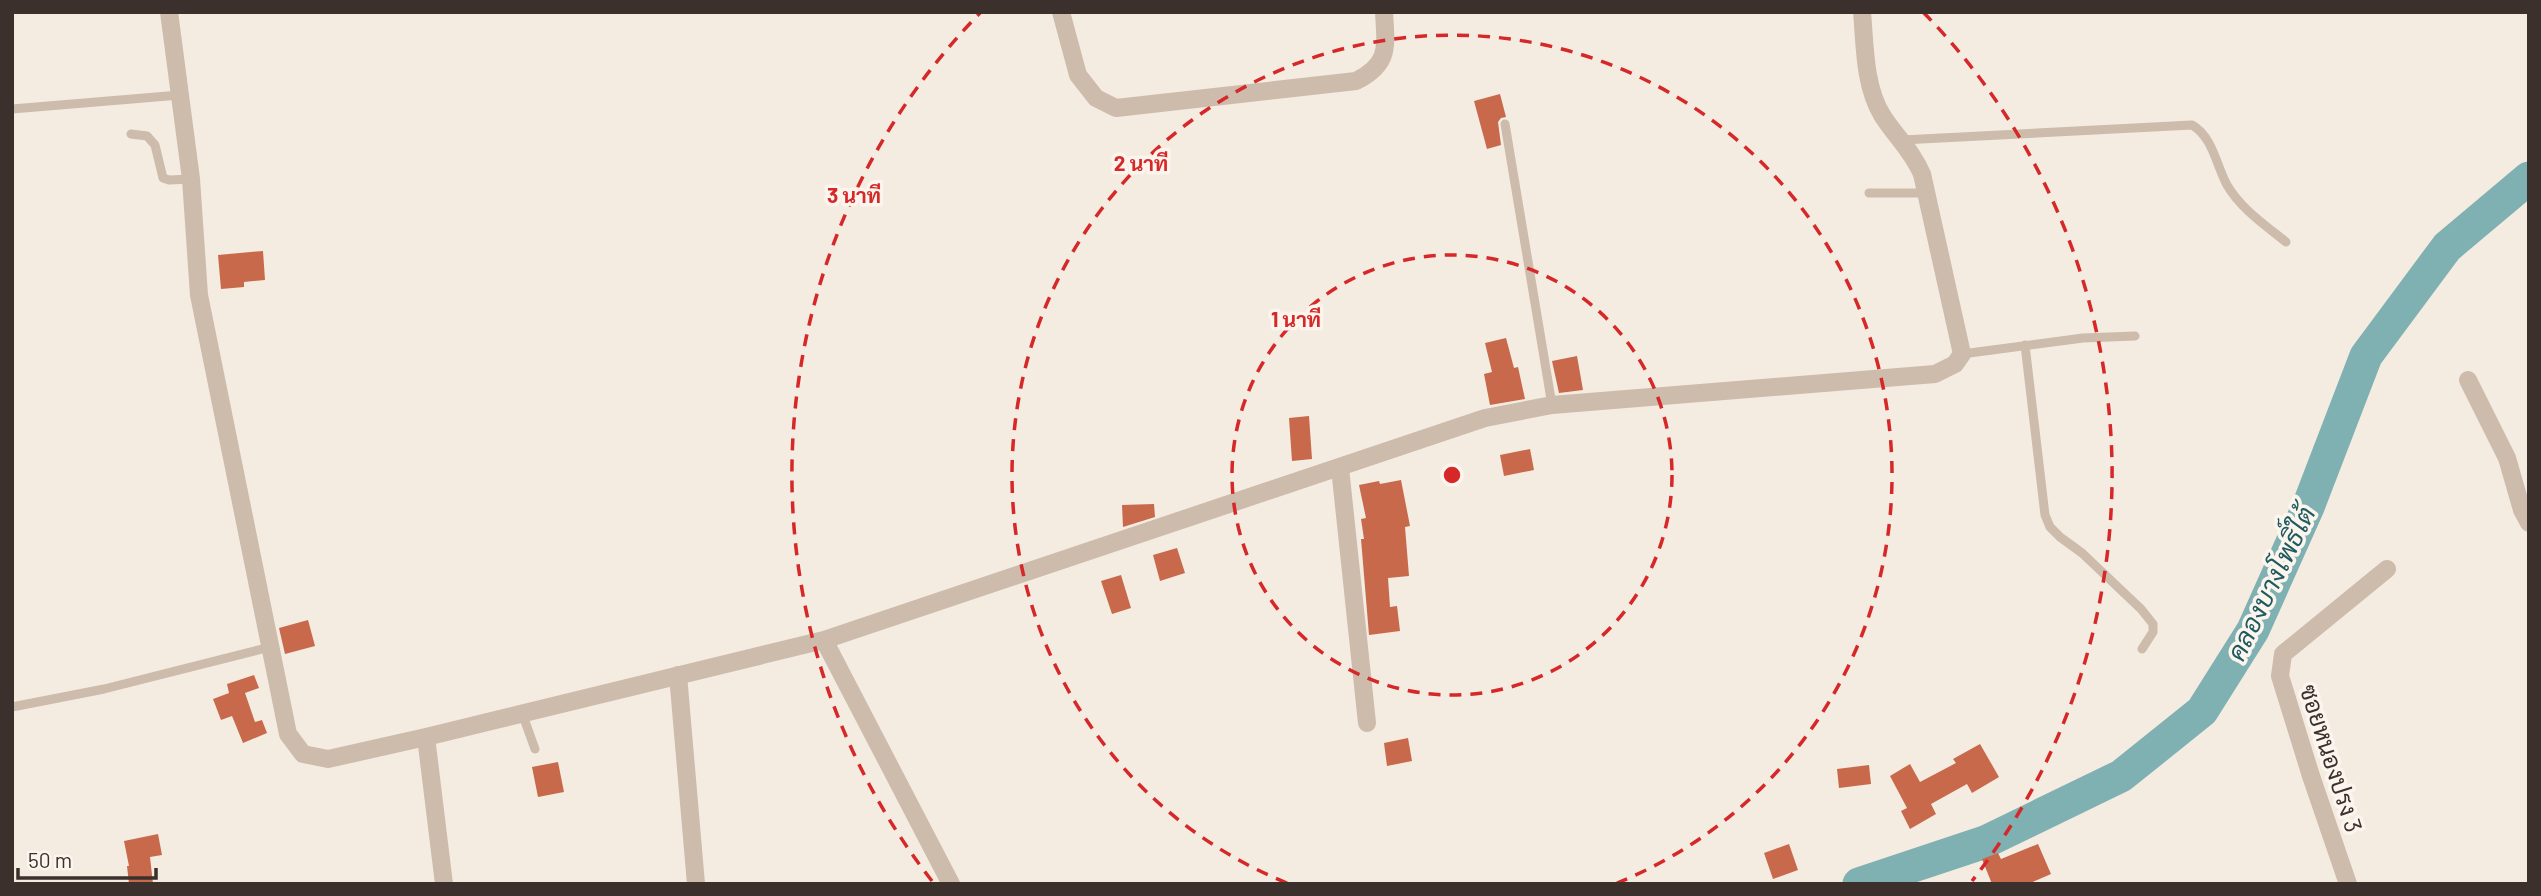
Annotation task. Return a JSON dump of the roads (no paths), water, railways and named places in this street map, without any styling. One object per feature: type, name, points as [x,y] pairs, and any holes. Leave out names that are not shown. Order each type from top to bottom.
[{"type":"street","points":[[169,12],[191,178],[199,295],[288,734],[303,754],[328,759],[824,640],[1485,418],[1552,405],[1935,374],[1955,364],[1962,354],[1927,193],[1913,154],[1882,115],[1874,98],[1862,12]]},
{"type":"street","points":[[1061,12],[1078,75],[1096,98],[1116,108],[1356,81],[1373,72],[1382,59],[1385,40],[1384,12]]},
{"type":"street","points":[[2469,380],[2507,458],[2522,510],[2529,523]]},
{"type":"street","points":[[1340,468],[1367,723]]},
{"type":"street","name":"ซอยหนองปรง 3","points":[[2348,884],[2311,776],[2280,676],[2280,665],[2283,654],[2387,569]]},
{"type":"street","points":[[824,640],[951,884]]},
{"type":"street","points":[[678,675],[696,884]]},
{"type":"street","points":[[426,737],[444,884]]},
{"type":"lane","points":[[12,109],[180,95]]},
{"type":"lane","points":[[1505,124],[1552,405]]},
{"type":"lane","points":[[1902,140],[2192,125],[2203,131],[2227,186],[2247,211],[2286,243]]},
{"type":"lane","points":[[131,134],[147,136],[155,145],[163,178],[191,178]]},
{"type":"lane","points":[[1869,193],[1927,193]]},
{"type":"lane","points":[[1962,354],[2082,338],[2135,336]]},
{"type":"lane","points":[[2025,345],[2045,515],[2055,532],[2082,553],[2141,609],[2153,624],[2153,632],[2141,649]]},
{"type":"lane","points":[[12,707],[104,689],[270,647]]},
{"type":"lane","points":[[522,713],[535,749]]},
{"type":"waterway","name":"คลองบางโพธิ์ใต้","points":[[1859,884],[1985,842],[2121,776],[2202,711],[2253,630],[2308,507],[2366,356],[2447,247],[2529,178]]}]
